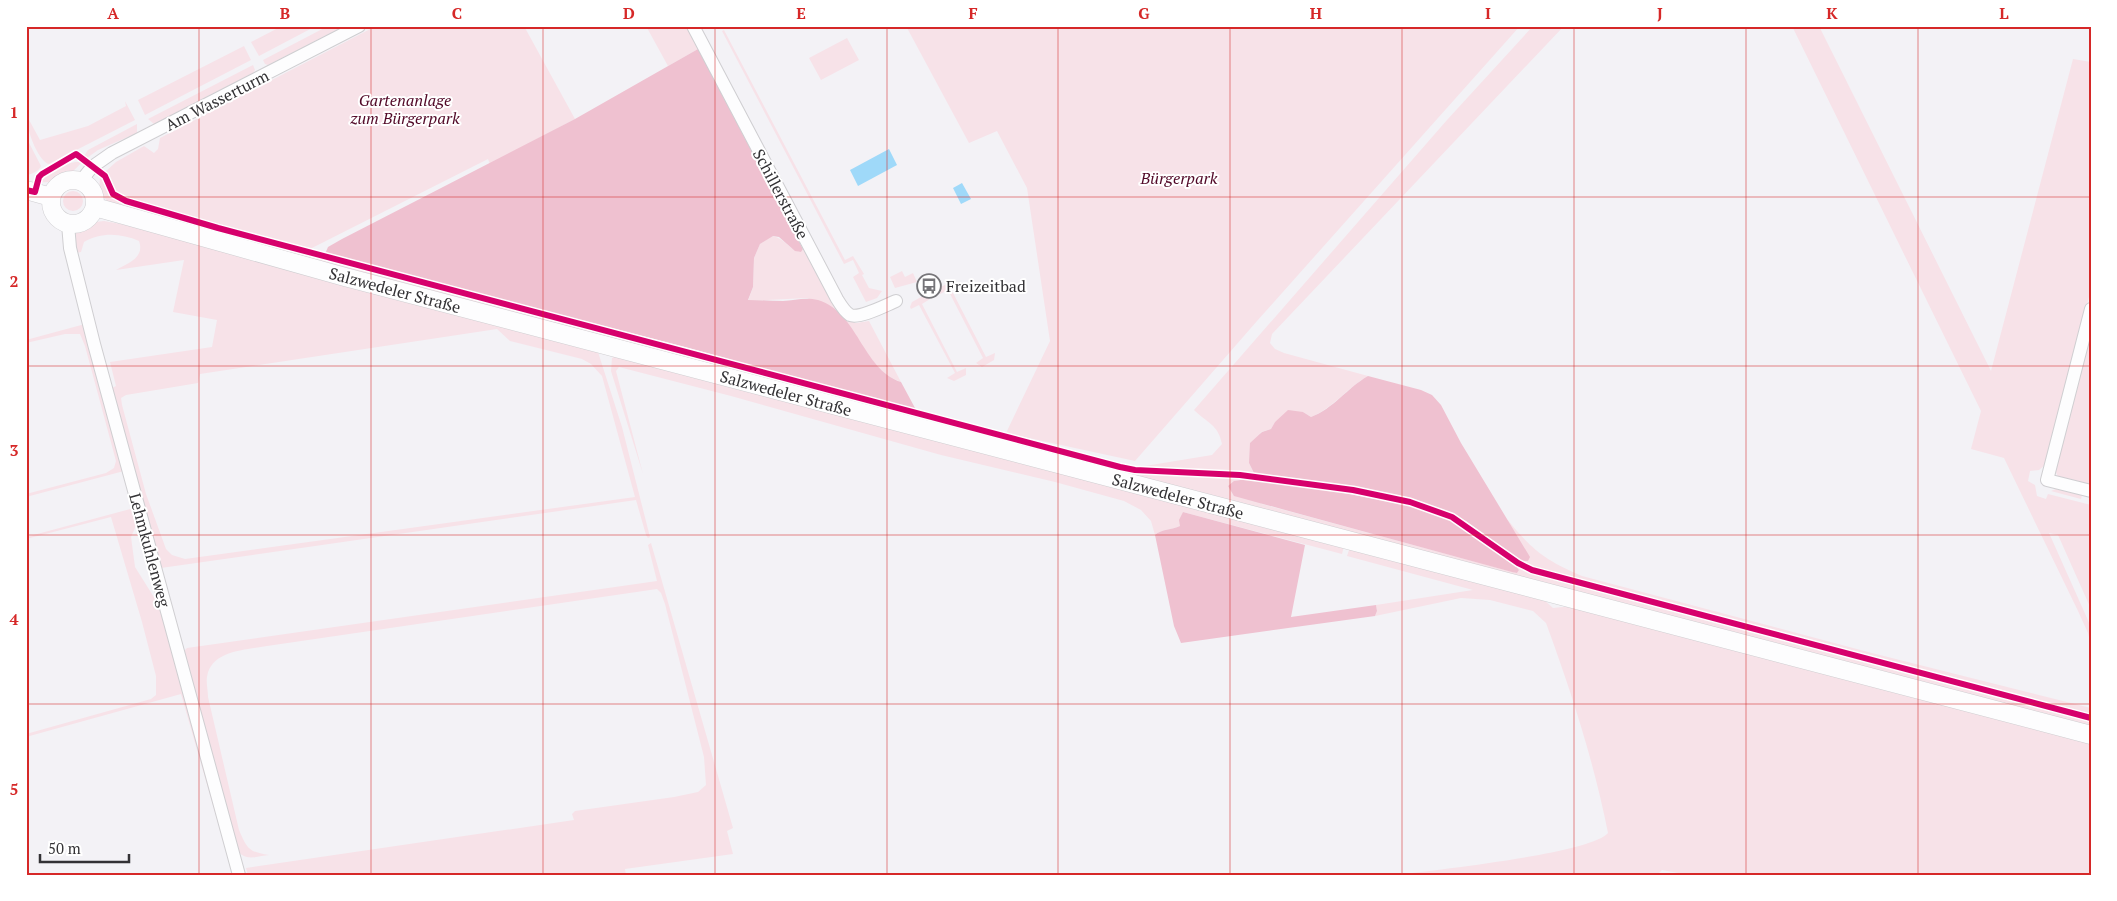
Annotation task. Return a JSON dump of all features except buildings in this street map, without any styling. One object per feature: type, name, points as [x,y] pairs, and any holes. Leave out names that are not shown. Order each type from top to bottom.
[{"type":"main road","points":[[65,181],[81,181],[93,192],[95,207],[85,221],[68,224],[59,219],[53,211],[51,196],[56,187],[65,181]]},
{"type":"main road","points":[[26,190],[51,196]]},
{"type":"main road","name":"Salzwedeler Straße","points":[[95,207],[345,278],[2091,735]]},
{"type":"street","name":"Am Wasserturm","points":[[81,181],[92,167],[112,153],[359,26]]},
{"type":"street","name":"Schillerstraße","points":[[693,26],[840,304],[851,315],[858,316],[896,301]]},
{"type":"street","name":"Lehmkuhlenweg","points":[[68,224],[70,248],[94,344],[239,875]]},
{"type":"street","points":[[2091,309],[2047,480],[2091,491]]},
{"type":"green space","points":[[282,26],[316,26],[259,56],[251,42]]},
{"type":"green space","points":[[328,26],[344,26],[268,65],[265,64],[263,60]]},
{"type":"green space","name":"Gartenanlage zum Bürgerpark","points":[[376,26],[524,26],[575,119],[490,164],[488,159],[310,249],[313,252],[137,202],[123,197],[114,189],[105,172],[116,162],[144,146],[154,153],[158,149],[160,138]]},
{"type":"green space","points":[[646,26],[686,26],[698,49],[668,66]]},
{"type":"green space","name":"Bürgerpark","points":[[906,26],[1520,26],[1135,461],[1006,433],[1050,341],[1027,188],[997,131],[969,143]]},
{"type":"green space","points":[[1533,26],[1564,26],[1272,334],[1270,343],[1275,349],[1284,353],[1368,376],[1319,413],[1311,417],[1303,412],[1275,422],[1271,429],[1261,432],[1249,463],[1254,473],[1145,466],[1212,455],[1222,444],[1215,428],[1194,410],[1447,120]]},
{"type":"green space","points":[[1792,26],[1819,26],[1991,371],[2073,59],[2091,62],[2091,289],[2045,465],[2039,470],[2030,471],[2028,481],[2035,485],[2037,496],[2046,499],[2048,494],[2091,505],[2091,609],[2058,535],[2049,533],[2091,628],[2091,645],[2078,611],[2004,458],[1971,449],[1981,411]]},
{"type":"green space","points":[[724,30],[845,260],[853,256],[864,274],[862,275],[869,288],[882,291],[877,298],[866,302],[853,277],[859,273],[853,260],[844,264],[722,31]]},
{"type":"green space","points":[[847,38],[859,60],[821,80],[809,58]]},
{"type":"green space","points":[[244,46],[251,60],[145,115],[138,100]]},
{"type":"green space","points":[[253,65],[255,70],[253,73],[154,124],[148,119]]},
{"type":"green space","points":[[125,101],[135,120],[49,164],[45,162],[37,151],[29,129],[28,118],[40,140],[88,126],[126,106]]},
{"type":"green space","points":[[137,124],[137,133],[98,150],[87,158],[84,156],[88,150]]},
{"type":"green space","points":[[26,137],[41,166],[35,172],[27,175]]},
{"type":"green space","points":[[78,162],[81,163],[63,178],[53,182],[41,182],[58,168]]},
{"type":"green space","points":[[100,178],[116,199],[311,256],[307,260],[108,202],[99,191]]},
{"type":"green space","points":[[73,191],[80,194],[83,201],[80,208],[73,211],[66,208],[63,201],[66,194]]},
{"type":"green space","points":[[104,221],[143,228],[598,352],[622,427],[650,537],[648,538],[646,535],[636,500],[161,568],[112,388],[116,386],[110,362],[212,347],[217,320],[173,312],[184,260],[116,270],[138,256],[140,252],[139,241],[118,235],[97,236],[84,242],[81,252],[76,253],[74,236],[84,227]],"holes":[[[497,329],[510,341],[582,359],[591,364],[602,376],[635,497],[185,559],[172,555],[166,549],[146,494],[121,398],[126,395],[198,383],[200,374]]]},
{"type":"green space","points":[[772,236],[777,237],[797,251],[801,252],[803,249],[835,309],[807,298],[748,301],[753,287],[754,258],[760,244]]},
{"type":"green space","points":[[318,257],[1125,472],[1118,475],[316,261]]},
{"type":"green space","points":[[902,271],[905,277],[913,273],[917,282],[895,288],[890,277]]},
{"type":"green space","points":[[950,282],[959,284],[951,289],[986,357],[995,353],[994,360],[982,367],[976,363],[983,358],[948,290],[940,294],[939,292],[941,287]]},
{"type":"green space","points":[[927,296],[930,299],[922,304],[957,372],[966,368],[966,375],[954,381],[947,378],[955,373],[919,305],[911,309],[910,307],[912,302]]},
{"type":"green space","points":[[841,317],[856,323],[869,321],[901,382],[882,371]]},
{"type":"green space","points":[[85,324],[124,471],[26,497],[26,494],[106,473],[114,468],[116,461],[85,346],[80,334],[65,334],[26,343],[26,340]]},
{"type":"green space","points":[[2091,329],[2091,486],[2058,477],[2055,470]]},
{"type":"green space","points":[[616,356],[1344,546],[1342,554],[1183,512],[1180,526],[1155,535],[1151,521],[1141,510],[1124,501],[1055,482],[941,455],[731,396],[619,367],[616,371],[643,474],[611,371],[612,358]]},
{"type":"green space","points":[[1140,473],[1247,479],[1234,481],[1262,504],[1517,573],[1519,570],[1515,565],[1577,585],[2091,720],[2091,729],[1140,480]]},
{"type":"green space","points":[[2056,489],[2082,495],[2081,499],[2051,491]]},
{"type":"green space","points":[[134,508],[138,521],[131,537],[135,567],[162,610],[233,875],[181,694],[26,737],[26,734],[151,699],[156,695],[156,676],[111,517],[26,539],[26,537]]},
{"type":"green space","points":[[1507,519],[1524,539],[1540,553],[1558,565],[1582,576],[1868,652],[2091,708],[2091,716],[1580,582],[1530,566],[1521,561],[1528,561]]},
{"type":"green space","points":[[651,543],[733,828],[727,831],[733,854],[625,869],[626,875],[248,875],[246,868],[574,820],[572,814],[575,811],[698,792],[706,785],[704,757],[665,604],[661,593],[657,589],[240,650],[222,656],[210,668],[207,677],[208,697],[239,830],[244,842],[250,849],[269,855],[256,857],[244,856],[237,850],[183,652],[187,648],[657,581],[648,545]]},
{"type":"green space","points":[[1350,547],[1542,598],[1553,608],[1572,606],[2091,742],[2091,875],[1689,875],[1662,870],[1657,875],[1397,875],[1543,854],[1595,841],[1608,833],[1581,727],[1546,623],[1533,611],[1490,600],[1461,598],[1375,616],[1377,611],[1376,605],[1473,590],[1347,556]]},
{"type":"shaded area","points":[[698,49],[803,249],[801,252],[795,251],[779,237],[773,236],[760,244],[754,258],[753,287],[748,300],[783,301],[809,299],[818,300],[831,306],[852,328],[877,365],[888,375],[901,382],[915,411],[689,348],[325,254],[328,247],[342,239],[575,119]]},
{"type":"shaded area","points":[[1368,376],[1421,390],[1432,395],[1441,405],[1461,443],[1530,557],[1528,561],[1521,561],[1466,521],[1443,510],[1410,499],[1337,484],[1254,473],[1249,463],[1250,443],[1262,432],[1271,429],[1275,422],[1288,410],[1303,412],[1311,417],[1319,413]]},
{"type":"shaded area","points":[[1247,479],[1307,486],[1423,508],[1447,517],[1464,527],[1519,570],[1517,573],[1512,572],[1234,496],[1228,486],[1234,481]]},
{"type":"shaded area","points":[[1183,512],[1305,545],[1291,617],[1376,605],[1377,611],[1375,616],[1181,643],[1174,626],[1155,535],[1180,526],[1179,520]]},
{"type":"water","points":[[889,149],[897,165],[858,186],[850,170]]},
{"type":"water","points":[[962,183],[971,199],[961,204],[953,188]]},
{"type":"cycle path","points":[[26,190],[35,192],[39,177],[42,174],[76,154],[105,176],[113,194],[126,201],[218,228],[1120,467],[1135,470],[1240,475],[1353,490],[1410,502],[1452,517],[1518,563],[1532,570],[2091,718]]},
{"type":"place","name":"Freizeitbad","points":[[929,286]]}]
